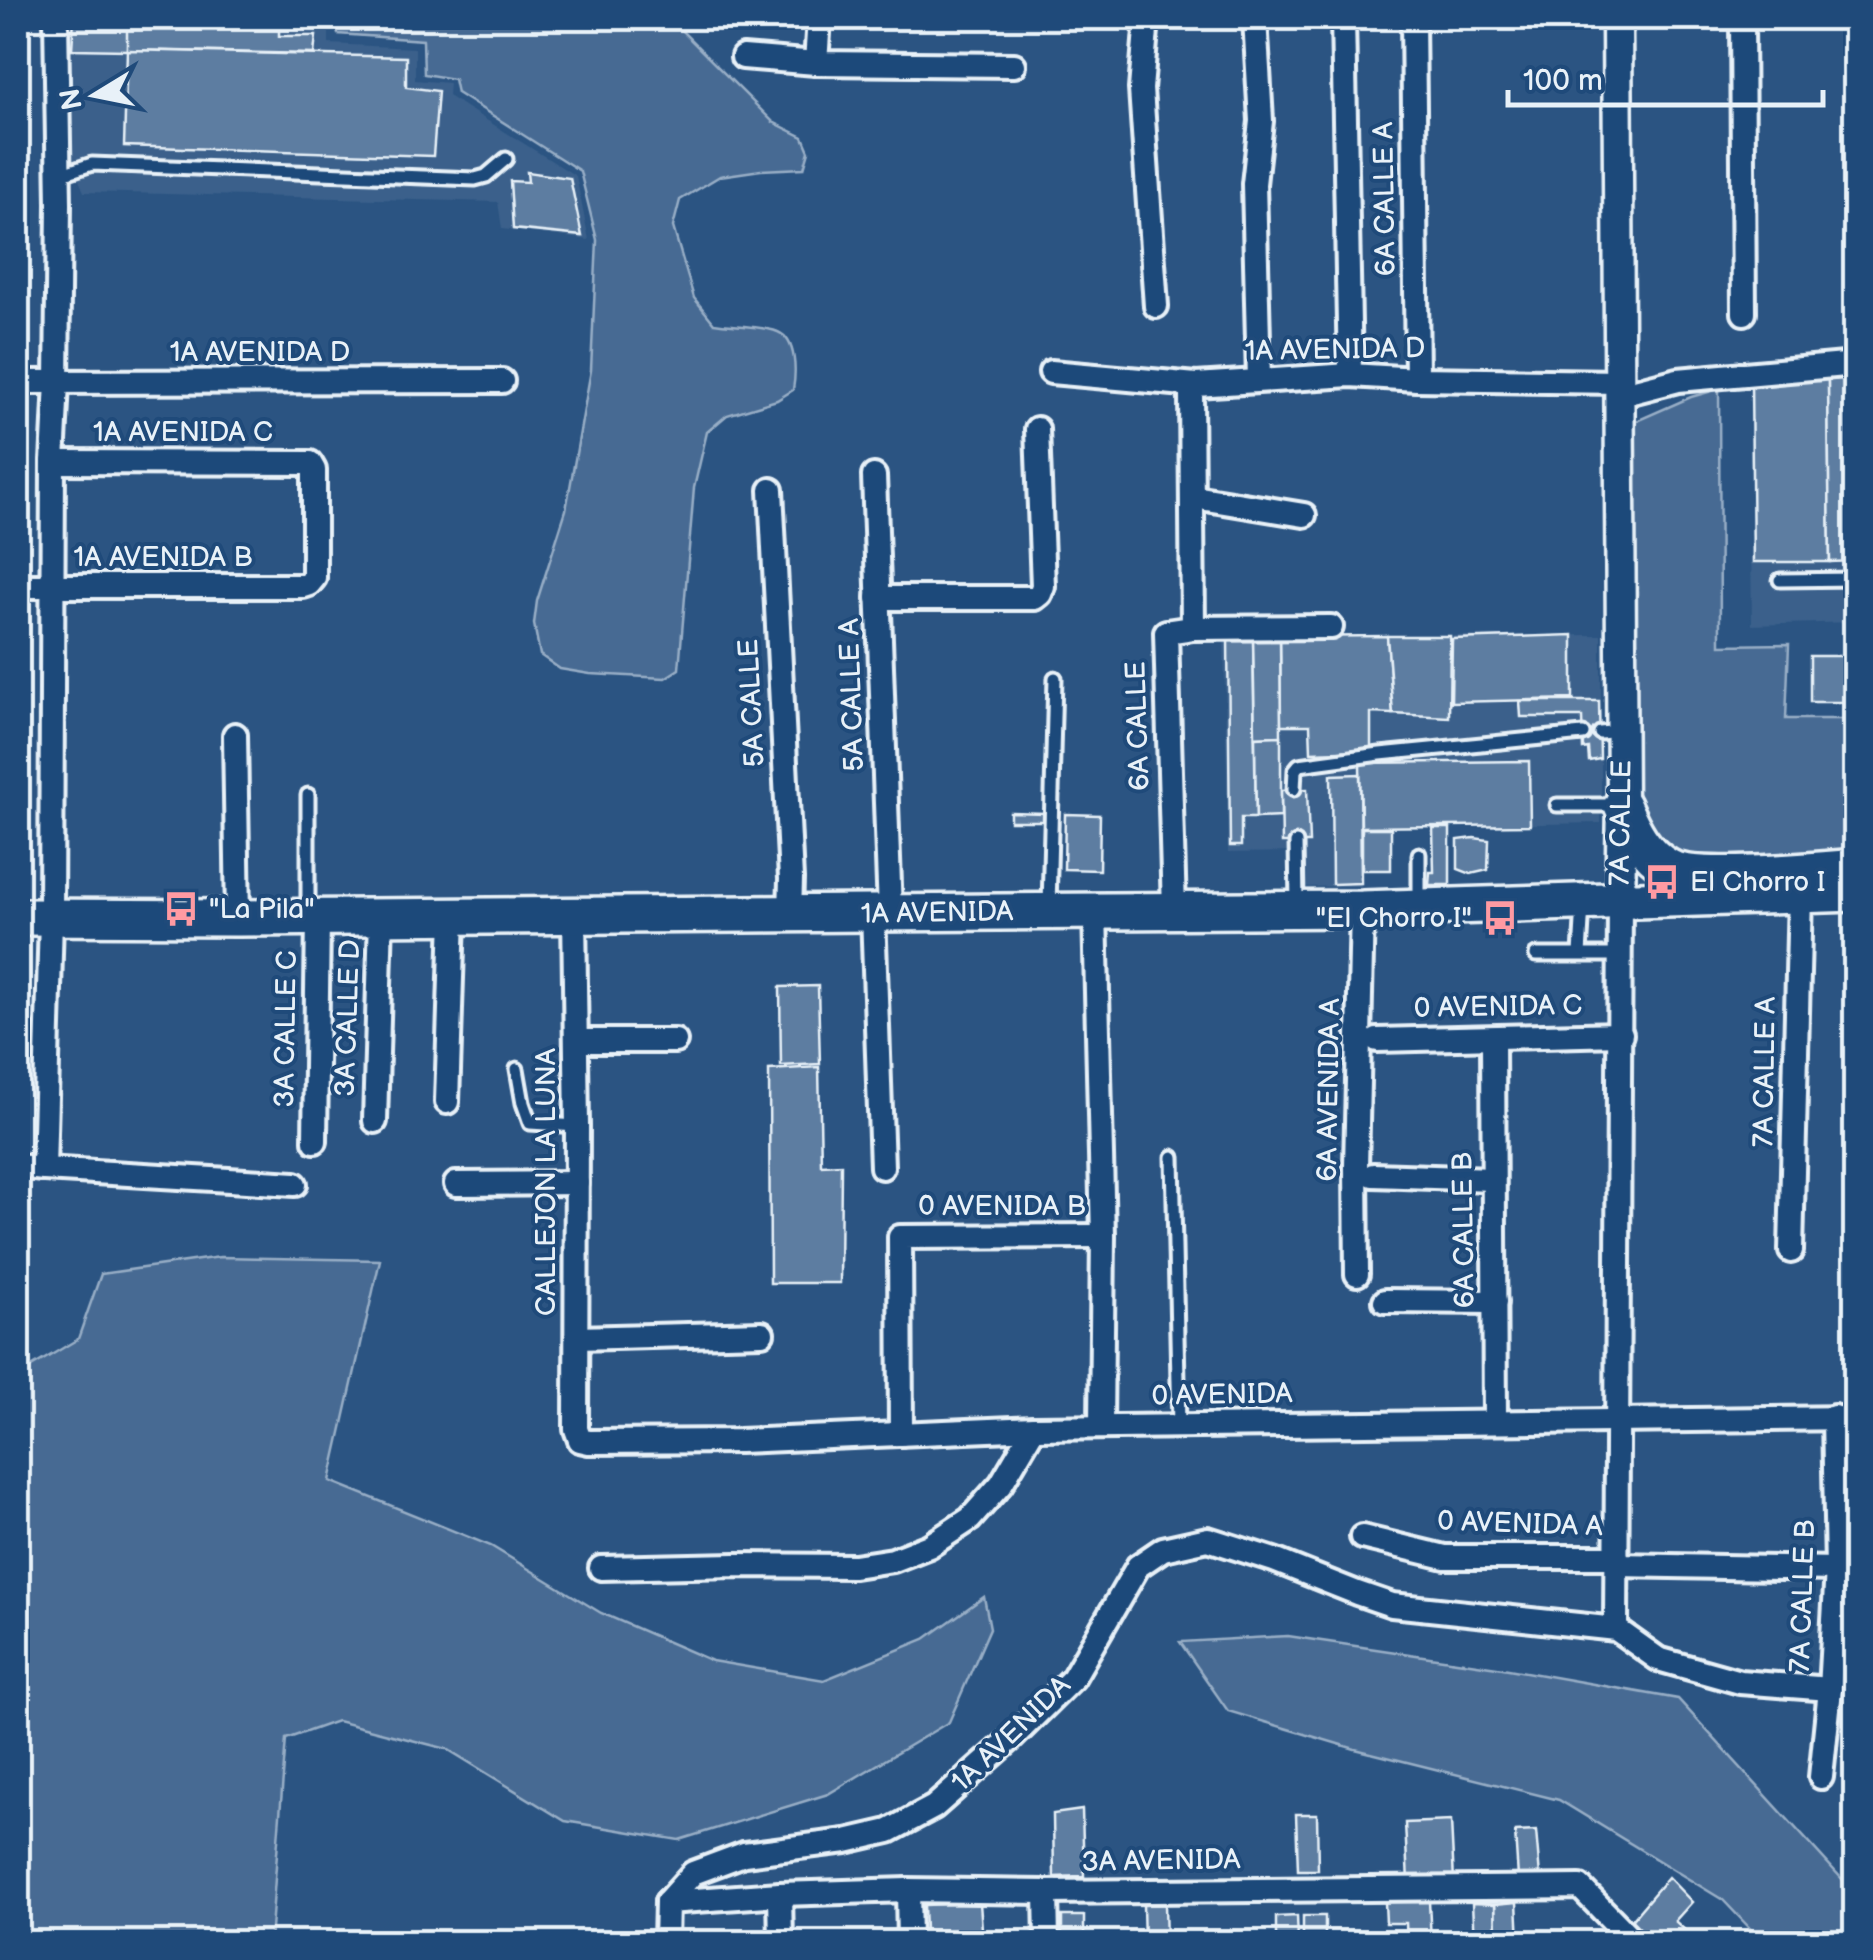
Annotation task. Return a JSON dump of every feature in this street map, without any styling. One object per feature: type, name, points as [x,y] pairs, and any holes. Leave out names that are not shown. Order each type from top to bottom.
[{"type":"main road","points":[[1622,805],[1632,830],[1655,858],[1670,869],[1704,874],[1856,867]]},
{"type":"main road","name":"1A AVENIDA","points":[[34,918],[1298,910],[1856,893]]},
{"type":"street","points":[[44,1169],[46,1096],[34,918],[52,587],[57,382],[56,18]]},
{"type":"street","points":[[816,62],[819,18]]},
{"type":"street","points":[[1147,18],[1141,89],[1156,306]]},
{"type":"street","points":[[1256,18],[1261,121],[1254,184],[1259,380]]},
{"type":"street","points":[[1343,18],[1350,375]]},
{"type":"street","name":"6A CALLE A","points":[[1413,18],[1418,379]]},
{"type":"street","name":"7A CALLE","points":[[1616,1629],[1622,805],[1610,732],[1620,389],[1617,18]]},
{"type":"street","points":[[1742,18],[1744,314]]},
{"type":"street","points":[[743,57],[1014,65]]},
{"type":"street","name":"1A AVENIDA D","points":[[1051,372],[1196,385],[1350,375],[1620,389],[1856,364]]},
{"type":"street","name":"1A AVENIDA D","points":[[18,382],[502,382]]},
{"type":"street","points":[[1196,385],[1191,393],[1193,628],[1332,628]]},
{"type":"street","points":[[878,598],[1035,598],[1040,594],[1043,586],[1036,429]]},
{"type":"street","name":"1A AVENIDA C","points":[[54,462],[306,462],[312,465],[314,578],[310,584]]},
{"type":"street","name":"5A CALLE A","points":[[874,476],[882,913]]},
{"type":"street","name":"5A CALLE","points":[[771,490],[790,914]]},
{"type":"street","points":[[1194,497],[1304,515]]},
{"type":"street","name":"1A AVENIDA B","points":[[18,586],[310,584]]},
{"type":"street","name":"6A CALLE","points":[[1174,910],[1164,635],[1171,630],[1193,628]]},
{"type":"street","points":[[235,734],[238,918]]},
{"type":"street","name":"7A CALLE A","points":[[1790,1251],[1800,894]]},
{"type":"street","name":"6A AVENIDA A","points":[[1357,1274],[1362,909]]},
{"type":"street","points":[[1095,911],[1103,1236],[1101,1427]]},
{"type":"street","points":[[882,913],[882,1167]]},
{"type":"street","name":"CALLEJON LA LUNA","points":[[574,914],[576,1430],[580,1440],[589,1442]]},
{"type":"street","points":[[446,1102],[454,916]]},
{"type":"street","name":"3A CALLE D","points":[[375,1121],[381,917]]},
{"type":"street","name":"3A CALLE C","points":[[313,918],[315,1141]]},
{"type":"street","name":"0 AVENIDA C","points":[[1377,1040],[1621,1034]]},
{"type":"street","name":"6A CALLE B","points":[[1493,1038],[1496,1421]]},
{"type":"street","points":[[576,1041],[675,1041]]},
{"type":"street","points":[[18,1166],[295,1184]]},
{"type":"street","points":[[1372,1175],[1493,1179]]},
{"type":"street","points":[[456,1184],[576,1183]]},
{"type":"street","name":"0 AVENIDA B","points":[[901,1434],[900,1237],[1103,1236]]},
{"type":"street","points":[[1385,1300],[1495,1302]]},
{"type":"street","points":[[577,1338],[762,1333]]},
{"type":"street","name":"0 AVENIDA","points":[[589,1442],[739,1441],[1034,1428],[1845,1418]]},
{"type":"street","name":"7A CALLE B","points":[[1821,1776],[1830,1689],[1845,1418]]},
{"type":"street","points":[[601,1568],[854,1566],[893,1560],[929,1546],[970,1519],[1001,1484],[1034,1428]]},
{"type":"street","name":"0 AVENIDA A","points":[[1362,1537],[1445,1557],[1838,1569]]},
{"type":"street","name":"1A AVENIDA","points":[[667,1902],[693,1874],[744,1854],[846,1841],[889,1830],[934,1807],[1012,1739],[1072,1678],[1138,1566],[1163,1550],[1208,1540],[1274,1560],[1392,1605],[1616,1629],[1658,1659],[1690,1668],[1740,1682],[1830,1689]]},
{"type":"street","name":"3A AVENIDA","points":[[667,1902],[908,1890],[1580,1887],[1634,1942]]},
{"type":"street","points":[[908,1890],[910,1942]]},
{"type":"street","points":[[1046,1892],[1047,1942]]},
{"type":"street","points":[[780,1894],[781,1942]]},
{"type":"street","points":[[666,1942],[667,1902]]},
{"type":"lane","points":[[58,176],[92,164],[475,179],[486,176],[506,159]]},
{"type":"lane","points":[[1780,580],[1856,579]]},
{"type":"lane","points":[[1049,912],[1055,678]]},
{"type":"lane","points":[[1294,789],[1294,770],[1298,765],[1583,734]]},
{"type":"lane","name":"3A CALLE C","points":[[308,796],[313,918]]},
{"type":"lane","points":[[1557,804],[1622,805]]},
{"type":"lane","points":[[1296,842],[1298,910]]},
{"type":"lane","points":[[1419,854],[1419,907]]},
{"type":"lane","points":[[1580,954],[1583,901]]},
{"type":"lane","points":[[1536,955],[1620,955]]},
{"type":"lane","points":[[517,1068],[530,1123],[577,1126]]},
{"type":"lane","points":[[1173,1157],[1180,1426]]},
{"type":"shaded area","points":[[74,18],[274,18],[329,32],[329,44],[415,48],[415,80],[449,83],[448,96],[576,176],[589,240],[502,229],[498,202],[84,192],[68,153]]},
{"type":"shaded area","points":[[306,18],[669,18],[773,122],[803,137],[809,151],[804,168],[720,176],[680,200],[673,227],[694,298],[714,323],[778,332],[792,349],[795,375],[793,390],[777,400],[727,415],[707,432],[694,488],[679,669],[665,678],[560,669],[540,655],[534,624],[537,601],[566,510],[591,370],[597,240],[580,171],[457,93],[454,79],[424,74],[423,40],[338,34],[337,24]]},
{"type":"shaded area","points":[[1855,377],[1855,622],[1752,625],[1749,378]]},
{"type":"shaded area","points":[[1719,389],[1720,645],[1789,644],[1786,719],[1855,719],[1855,863],[1678,862],[1631,799],[1634,422]]},
{"type":"shaded area","points":[[1601,635],[1601,823],[1361,827],[1361,886],[1306,887],[1306,852],[1228,853],[1224,637]]},
{"type":"shaded area","points":[[220,1257],[380,1260],[330,1481],[491,1546],[601,1613],[712,1661],[824,1680],[925,1639],[984,1597],[990,1628],[949,1722],[828,1794],[679,1840],[565,1821],[447,1749],[337,1721],[286,1739],[270,1942],[18,1942],[18,1375],[78,1339],[101,1274]]},
{"type":"shaded area","points":[[1288,1636],[1678,1699],[1844,1881],[1855,1877],[1855,1942],[1763,1942],[1723,1900],[1559,1800],[1355,1749],[1228,1711],[1180,1642]]},
{"type":"building","points":[[74,18],[128,18],[127,50],[72,49]]},
{"type":"building","points":[[127,18],[241,18],[242,25],[279,27],[279,36],[316,36],[314,54],[127,50]]},
{"type":"building","points":[[127,50],[406,57],[406,87],[438,91],[433,156],[124,146]]},
{"type":"building","points":[[527,172],[570,178],[582,236],[513,229],[510,181],[528,182]]},
{"type":"building","points":[[1828,379],[1830,562],[1753,562],[1751,381]]},
{"type":"building","points":[[1828,379],[1856,379],[1856,561],[1830,562]]},
{"type":"building","points":[[1573,635],[1573,699],[1451,702],[1452,639]]},
{"type":"building","points":[[1387,636],[1393,714],[1371,713],[1371,750],[1311,752],[1310,725],[1281,725],[1280,637]]},
{"type":"building","points":[[1387,636],[1450,636],[1449,717],[1393,714]]},
{"type":"building","points":[[1253,637],[1256,818],[1241,818],[1241,846],[1230,846],[1228,638]]},
{"type":"building","points":[[1253,637],[1280,637],[1281,736],[1255,737]]},
{"type":"building","points":[[1810,656],[1856,656],[1856,702],[1810,702]]},
{"type":"building","points":[[1520,701],[1599,701],[1600,759],[1589,761],[1588,748],[1583,749],[1582,717],[1521,717]]},
{"type":"building","points":[[1281,736],[1281,817],[1256,818],[1255,737]]},
{"type":"building","points":[[1529,761],[1530,825],[1361,827],[1360,763]]},
{"type":"building","points":[[1360,774],[1361,883],[1332,884],[1331,775]]},
{"type":"building","points":[[1307,789],[1309,843],[1282,843],[1281,790]]},
{"type":"building","points":[[1010,812],[1045,813],[1045,821],[1010,821]]},
{"type":"building","points":[[1065,814],[1100,815],[1099,870],[1064,869]]},
{"type":"building","points":[[1362,828],[1391,828],[1391,870],[1362,870]]},
{"type":"building","points":[[1433,828],[1450,828],[1450,885],[1429,885],[1430,872],[1434,872]]},
{"type":"building","points":[[1458,840],[1489,840],[1488,870],[1471,874],[1458,869]]},
{"type":"building","points":[[818,986],[820,1064],[781,1066],[780,987]]},
{"type":"building","points":[[819,1067],[821,1165],[841,1164],[840,1283],[770,1283],[769,1070]]},
{"type":"building","points":[[1082,1810],[1084,1876],[1054,1877],[1053,1814]]},
{"type":"building","points":[[1296,1814],[1317,1814],[1318,1870],[1298,1870]]},
{"type":"building","points":[[1451,1821],[1454,1881],[1408,1882],[1405,1823]]},
{"type":"building","points":[[1536,1831],[1540,1877],[1518,1878],[1515,1832]]},
{"type":"building","points":[[1668,1877],[1692,1902],[1675,1921],[1687,1932],[1676,1942],[1649,1942],[1629,1923]]},
{"type":"building","points":[[1429,1901],[1431,1942],[1407,1942],[1406,1923],[1386,1923],[1385,1902]]},
{"type":"building","points":[[1517,1902],[1519,1942],[1496,1942],[1495,1904]]},
{"type":"building","points":[[980,1903],[982,1929],[925,1931],[924,1905]]},
{"type":"building","points":[[1472,1903],[1495,1904],[1496,1942],[1474,1942]]},
{"type":"building","points":[[1165,1904],[1166,1942],[1144,1942],[1143,1905]]},
{"type":"building","points":[[1062,1916],[1084,1916],[1084,1942],[1062,1942]]},
{"type":"building","points":[[1297,1916],[1298,1942],[1276,1942],[1276,1917]]},
{"type":"building","points":[[1303,1916],[1325,1916],[1325,1942],[1303,1942]]},
{"type":"place","name":"El Chorro I","points":[[1662,882]]},
{"type":"place","name":"\"La Pila\"","points":[[181,909]]},
{"type":"place","name":"\"El Chorro I\"","points":[[1500,918]]}]
